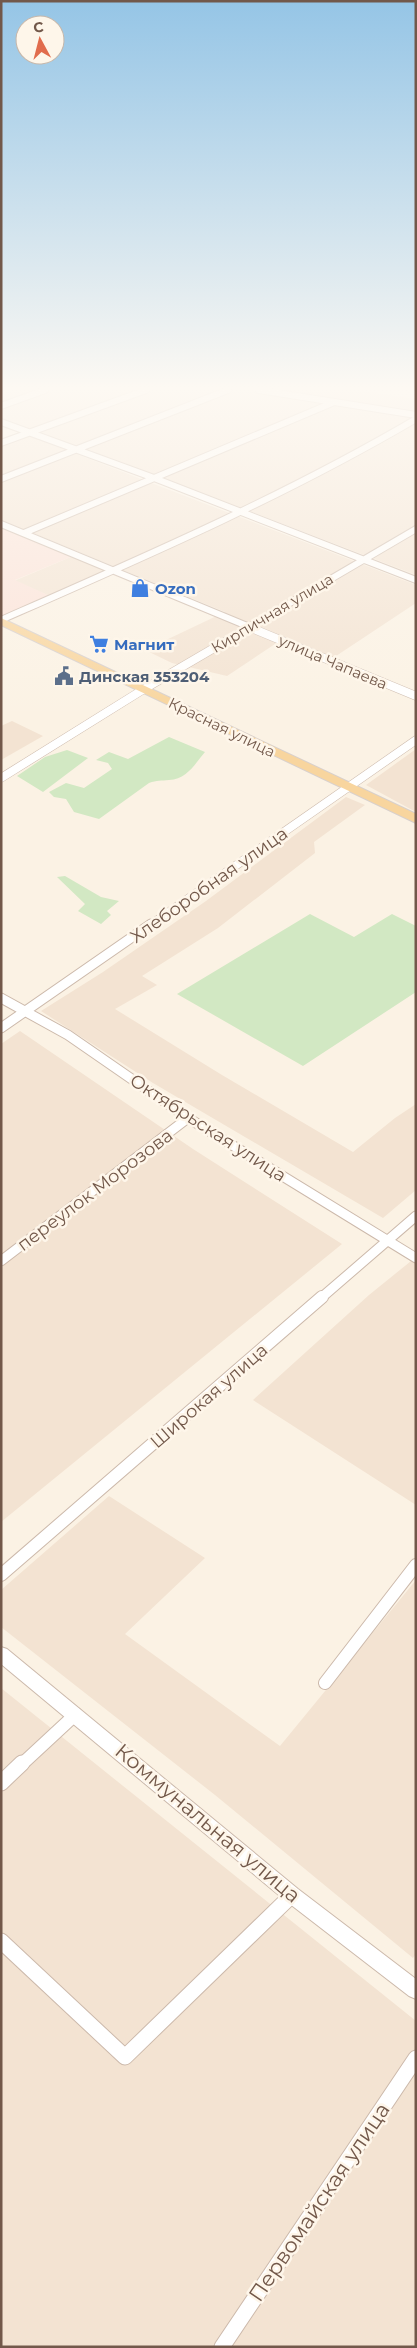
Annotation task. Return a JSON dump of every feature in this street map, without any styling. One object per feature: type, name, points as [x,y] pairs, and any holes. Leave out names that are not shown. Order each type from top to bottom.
[{"type":"main road","name":"Красная улица","points":[[1,620],[348,789],[416,819]]},
{"type":"street","points":[[24,534],[104,500]]},
{"type":"street","points":[[209,500],[416,580]]},
{"type":"street","points":[[1,620],[115,570],[265,500]]},
{"type":"street","name":"улица Чапаева","points":[[1,524],[416,696]]},
{"type":"street","name":"Кирпичная улица","points":[[1,778],[249,626],[416,529]]},
{"type":"street","name":"Хлеборобная улица","points":[[1,1028],[416,740]]},
{"type":"street","name":"Октябрьская улица","points":[[1,998],[68,1035],[188,1118],[387,1242],[416,1258]]},
{"type":"street","name":"переулок Морозова","points":[[1,1261],[188,1118]]},
{"type":"street","name":"Широкая улица","points":[[1,1575],[416,1216]]},
{"type":"street","points":[[324,1683],[416,1566]]},
{"type":"street","name":"Коммунальная улица","points":[[1,1654],[292,1894],[416,1990]]},
{"type":"street","points":[[1,1783],[76,1714]]},
{"type":"street","points":[[1,1941],[125,2057],[292,1894]]},
{"type":"street","name":"Первомайская улица","points":[[222,2347],[416,2058]]},
{"type":"shaded area","points":[[1,500],[194,500],[416,585],[416,603],[333,658],[284,638],[227,676],[172,663],[145,650],[225,612],[1,520]]},
{"type":"shaded area","points":[[219,500],[416,500],[416,575]]},
{"type":"shaded area","points":[[1,525],[73,556],[15,580],[50,596],[1,618]]},
{"type":"shaded area","points":[[73,556],[107,570],[50,596],[14,581]]},
{"type":"shaded area","points":[[12,721],[43,736],[1,760],[1,726]]},
{"type":"shaded area","points":[[416,749],[416,812],[366,785]]},
{"type":"shaded area","points":[[346,797],[365,805],[314,842],[315,853],[218,928],[142,976],[157,985],[115,1009],[353,1152],[395,1118],[416,1104],[416,1190],[383,1218],[153,1083],[41,1011],[103,972],[206,901]]},
{"type":"shaded area","points":[[20,1031],[193,1149],[342,1244],[1,1522],[1,1044]]},
{"type":"shaded area","points":[[416,1257],[416,1505],[253,1400],[369,1295]]},
{"type":"shaded area","points":[[109,1496],[205,1558],[125,1634],[280,1746],[416,1580],[416,1954],[413,1958],[215,1795],[1,1627],[1,1590]]},
{"type":"shaded area","points":[[1,1688],[416,2021],[416,2347],[1,2347]]},
{"type":"green space","points":[[169,737],[205,752],[194,766],[181,777],[149,783],[99,819],[74,812],[66,799],[54,797],[49,792],[66,783],[84,788],[112,769],[108,763],[96,760],[109,752],[128,759]]},
{"type":"green space","points":[[67,750],[88,758],[43,792],[17,776],[45,757]]},
{"type":"green space","points":[[65,876],[101,897],[119,901],[107,911],[111,915],[101,924],[78,911],[85,904],[57,877]]},
{"type":"green space","points":[[310,914],[354,937],[392,914],[416,926],[416,992],[303,1066],[177,994]]},
{"type":"place","name":"Ozon","points":[[140,588]]},
{"type":"place","name":"Магнит","points":[[99,644]]},
{"type":"place","name":"Динская 353204","points":[[64,676]]}]
